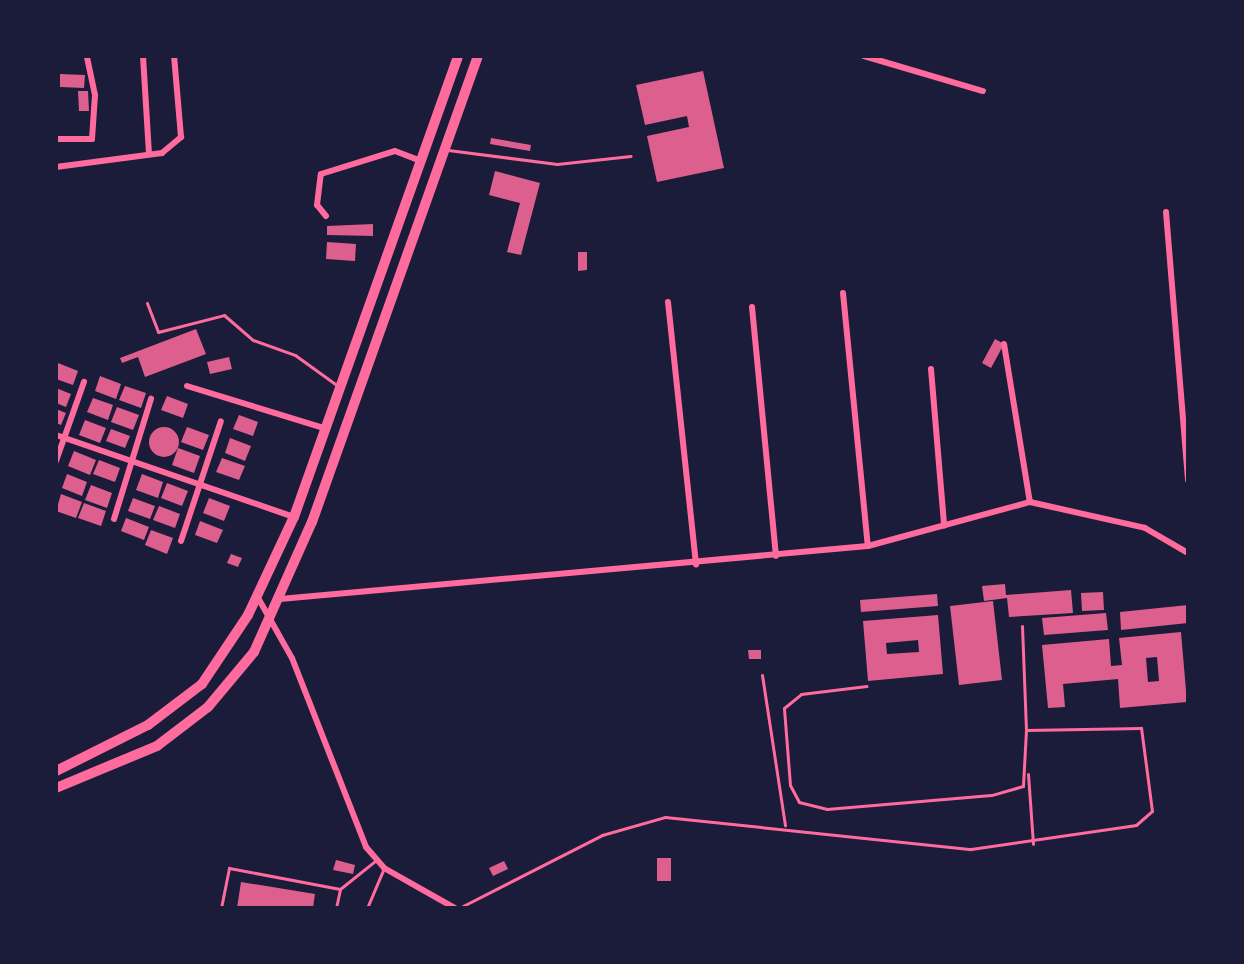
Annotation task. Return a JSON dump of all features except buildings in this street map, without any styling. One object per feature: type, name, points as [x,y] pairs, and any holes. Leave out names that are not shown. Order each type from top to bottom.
[{"type":"main road","points":[[56,771],[148,725],[202,684],[257,596],[294,517],[327,429],[416,159],[458,56]]},
{"type":"main road","points":[[56,788],[180,730],[236,677],[272,619],[478,56]]},
{"type":"street","points":[[56,139],[92,139],[95,95],[87,56]]},
{"type":"street","points":[[143,56],[149,154]]},
{"type":"street","points":[[56,167],[149,154],[181,137],[174,56]]},
{"type":"street","points":[[864,56],[983,91]]},
{"type":"street","points":[[326,216],[317,205],[321,174],[395,151],[416,159]]},
{"type":"street","points":[[1166,212],[1188,480]]},
{"type":"street","points":[[843,293],[868,546]]},
{"type":"street","points":[[668,302],[696,565]]},
{"type":"street","points":[[752,307],[776,556]]},
{"type":"street","points":[[1004,344],[1030,502]]},
{"type":"street","points":[[931,369],[944,525]]},
{"type":"street","points":[[56,461],[84,382]]},
{"type":"street","points":[[187,386],[327,429]]},
{"type":"street","points":[[114,519],[151,399]]},
{"type":"street","points":[[181,541],[221,421]]},
{"type":"street","points":[[56,435],[294,517]]},
{"type":"street","points":[[280,599],[696,565],[868,546],[1030,502],[1145,528],[1188,553]]},
{"type":"street","points":[[257,596],[272,619],[377,859],[384,868],[457,908]]},
{"type":"lane","points":[[444,149],[544,164],[631,156]]},
{"type":"lane","points":[[147,303],[158,332],[215,314],[230,317],[253,340],[295,355],[341,388]]},
{"type":"lane","points":[[1022,626],[1033,844]]},
{"type":"lane","points":[[762,675],[785,825]]},
{"type":"lane","points":[[867,686],[801,694],[784,708],[790,785],[799,802],[827,809],[991,795],[1023,786],[1028,770]]},
{"type":"lane","points":[[457,908],[635,823],[665,817],[785,825],[971,849],[1033,844],[1146,821],[1152,797],[1141,728],[1026,733]]},
{"type":"lane","points":[[336,908],[340,889],[377,859]]},
{"type":"lane","points":[[221,908],[229,868],[340,889]]},
{"type":"lane","points":[[367,908],[384,868]]}]
